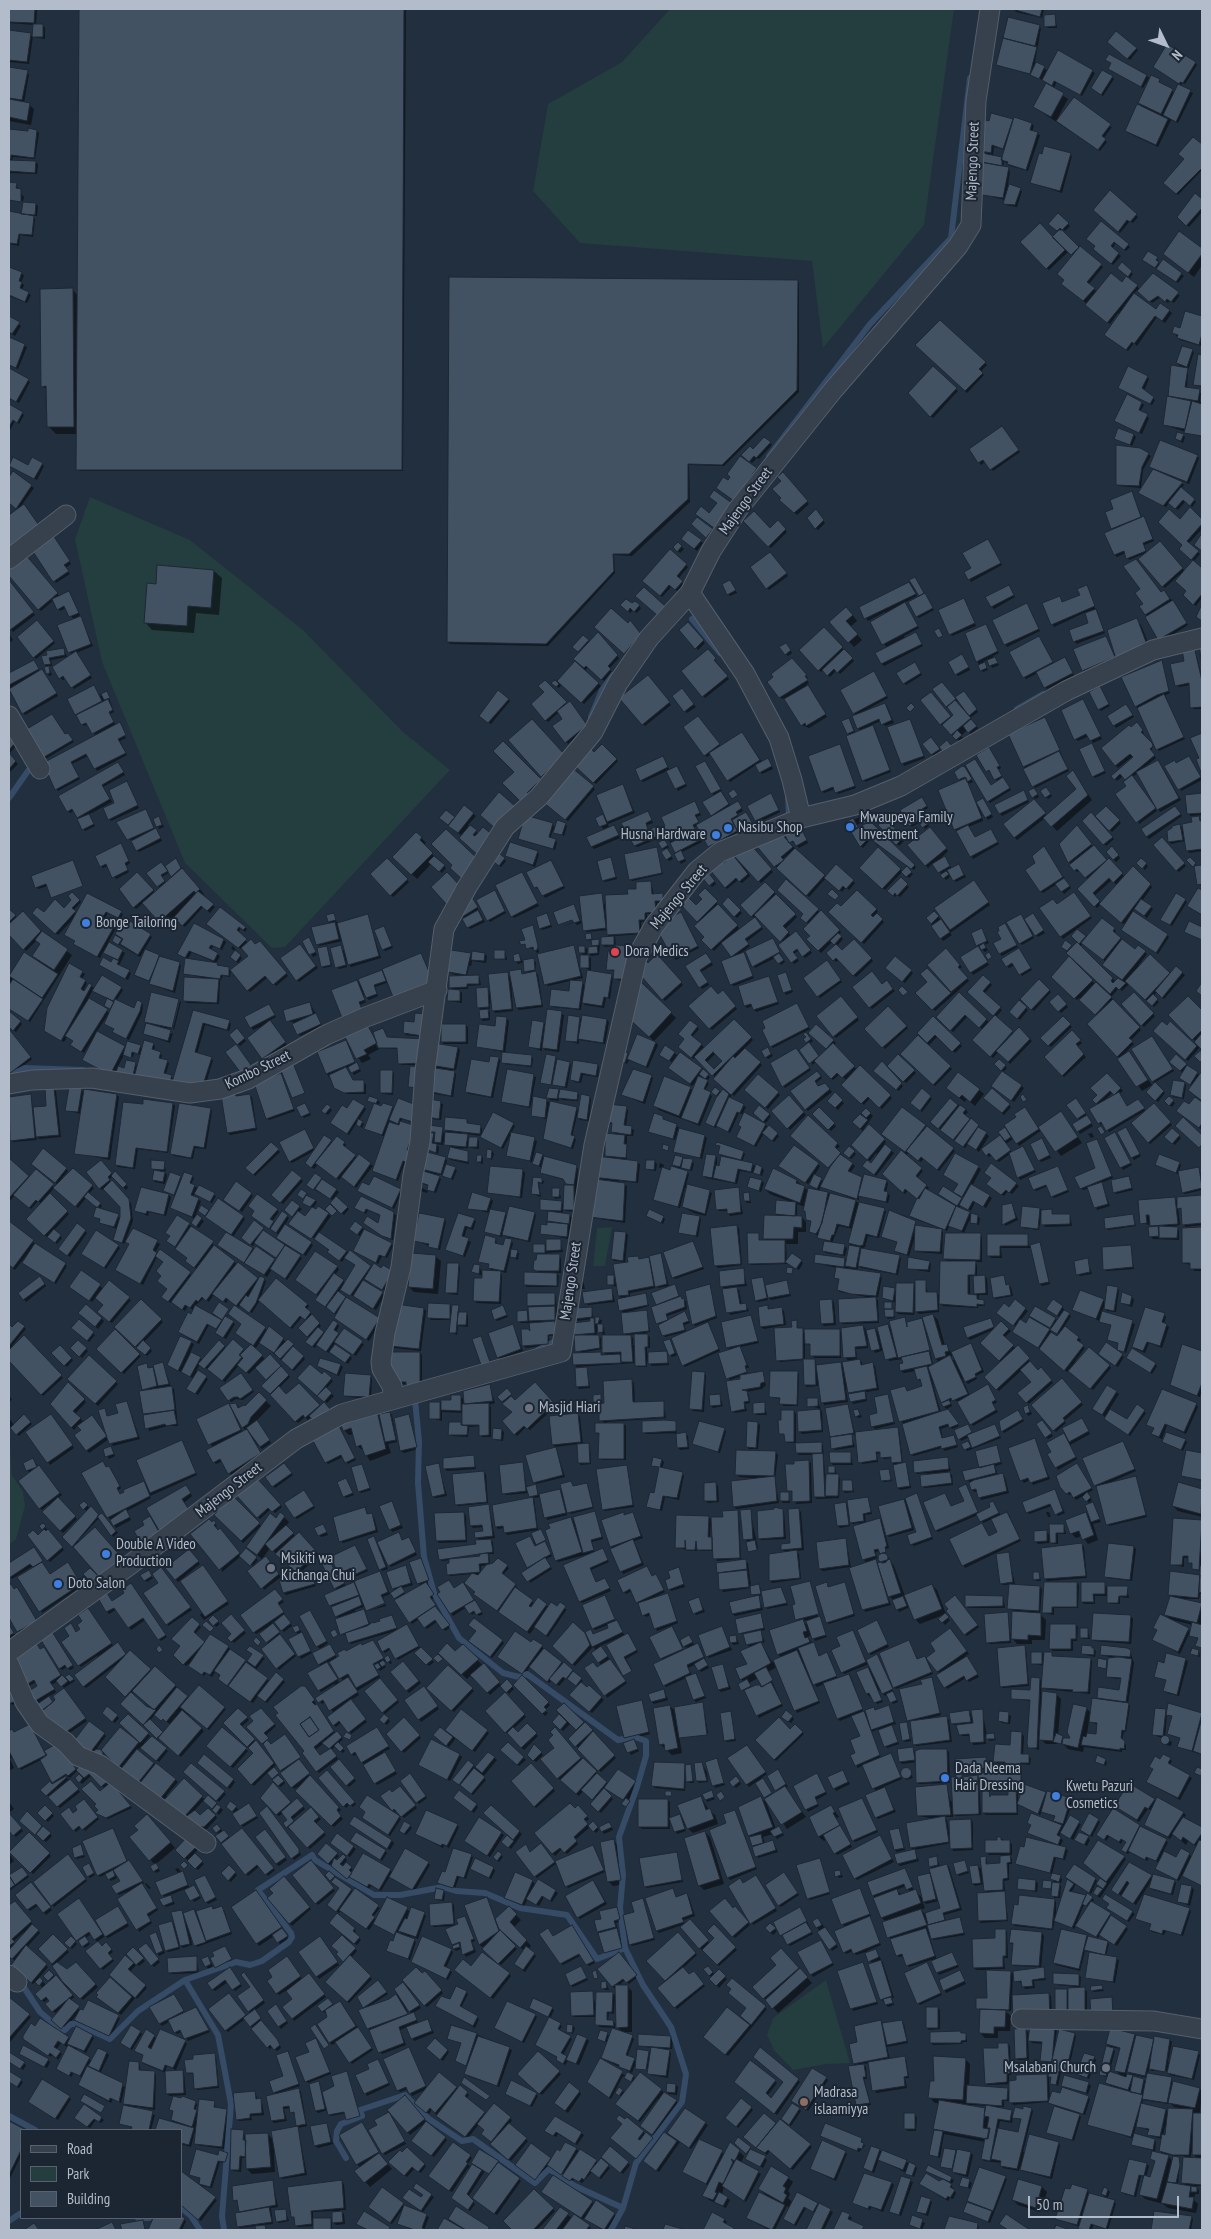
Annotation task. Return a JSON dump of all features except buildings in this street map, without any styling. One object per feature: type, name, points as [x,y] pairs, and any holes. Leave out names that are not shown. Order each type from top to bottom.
[{"type":"street","name":"Majengo Street","points":[[394,1399],[392,1386],[382,1369],[381,1362],[385,1333],[401,1267],[413,1176],[420,1142],[425,1070],[444,929],[467,886],[505,828],[539,797],[593,732],[618,683],[649,638],[690,593],[711,551],[738,508],[840,382],[958,246],[970,225],[976,101],[990,9]]},
{"type":"street","points":[[9,559],[66,515]]},
{"type":"street","points":[[690,593],[745,674],[771,723],[792,780],[801,818],[855,805],[900,786],[1066,692],[1153,650],[1202,638]]},
{"type":"street","points":[[9,716],[40,769]]},
{"type":"street","name":"Majengo Street","points":[[9,1652],[131,1564],[296,1439],[342,1414],[561,1352],[594,1145],[637,957],[654,926],[697,872],[720,852],[801,818]]},
{"type":"street","name":"Kombo Street","points":[[9,1084],[32,1080],[92,1078],[190,1093],[220,1089],[248,1079],[334,1032],[437,990]]},
{"type":"street","points":[[9,1664],[25,1702],[40,1724],[64,1742],[78,1756],[100,1764],[206,1843]]},
{"type":"street","points":[[1021,2019],[1154,2021],[1202,2029]]},
{"type":"green space","points":[[670,9],[954,9],[924,225],[823,348],[812,261],[580,243],[533,191],[548,104],[622,62]]},
{"type":"green space","points":[[90,497],[190,540],[303,630],[402,731],[450,770],[285,947],[272,948],[185,863],[102,662],[75,539]]},
{"type":"green space","points":[[612,1227],[605,1266],[593,1266],[597,1228]]},
{"type":"green space","points":[[9,1435],[12,1475],[23,1492],[25,1506],[16,1539],[9,1545]]},
{"type":"green space","points":[[826,1980],[850,2063],[826,2064],[793,2070],[774,2050],[767,2035],[773,2018]]},
{"type":"waterway","points":[[769,456],[870,324],[951,238],[970,78]]},
{"type":"waterway","points":[[692,619],[720,653]]},
{"type":"waterway","points":[[591,717],[602,690],[613,675]]},
{"type":"waterway","points":[[1017,709],[1043,694]]},
{"type":"waterway","points":[[9,798],[28,771]]},
{"type":"waterway","points":[[785,818],[789,817],[788,796]]},
{"type":"waterway","points":[[9,1076],[25,1068],[83,1070]]},
{"type":"waterway","points":[[538,1350],[556,1341],[557,1337]]},
{"type":"waterway","points":[[415,1400],[419,1441],[418,1483],[424,1557],[434,1593],[459,1638],[503,1673],[519,1677],[527,1674],[618,1740],[635,1737],[646,1741],[646,1756],[619,1837],[623,1875],[620,1908],[625,1948],[643,1985],[671,2027],[686,2074],[682,2102],[636,2163],[623,2208],[611,2230]]},
{"type":"waterway","points":[[23,1986],[40,2012],[60,2029],[65,2030],[71,2024],[77,2024],[110,2039],[138,2011],[185,1980],[236,1962],[250,1965],[262,1961],[289,1942],[292,1937],[291,1933],[258,1890],[312,1855],[315,1860],[374,1895],[400,1895],[443,1887],[456,1891],[485,1893],[520,1908],[567,1915],[597,1959],[625,1948]]},
{"type":"waterway","points":[[185,1980],[218,2035],[231,2104],[222,2216],[224,2230]]},
{"type":"waterway","points":[[346,2158],[336,2141],[337,2131],[341,2124],[362,2116],[360,2110],[405,2095],[429,2119],[462,2141],[473,2139],[535,2183],[549,2169],[575,2186],[623,2208]]},
{"type":"waterway","points":[[9,2116],[33,2129]]},
{"type":"waterway","points":[[182,2209],[191,2216],[200,2230]]},
{"type":"waterway","points":[[9,2221],[20,2214]]},
{"type":"place","name":"Mwaupeya Family Investment","points":[[850,827]]},
{"type":"place","name":"Nasibu Shop","points":[[728,828]]},
{"type":"place","name":"Husna Hardware","points":[[716,835]]},
{"type":"place","name":"Bonge Tailoring","points":[[86,923]]},
{"type":"place","name":"Dora Medics","points":[[615,952]]},
{"type":"place","name":"Masjid Hiari","points":[[529,1408]]},
{"type":"place","name":"Double A Video Production","points":[[106,1554]]},
{"type":"place","name":"Msikiti wa Kichanga Chui","points":[[271,1568]]},
{"type":"place","name":"Doto Salon","points":[[58,1584]]},
{"type":"place","name":"Dada Neema Hair Dressing","points":[[945,1778]]},
{"type":"place","name":"Kwetu Pazuri Cosmetics","points":[[1056,1796]]},
{"type":"place","name":"Msalabani Church","points":[[1106,2068]]},
{"type":"place","name":"Madrasa islaamiyya","points":[[804,2102]]}]
